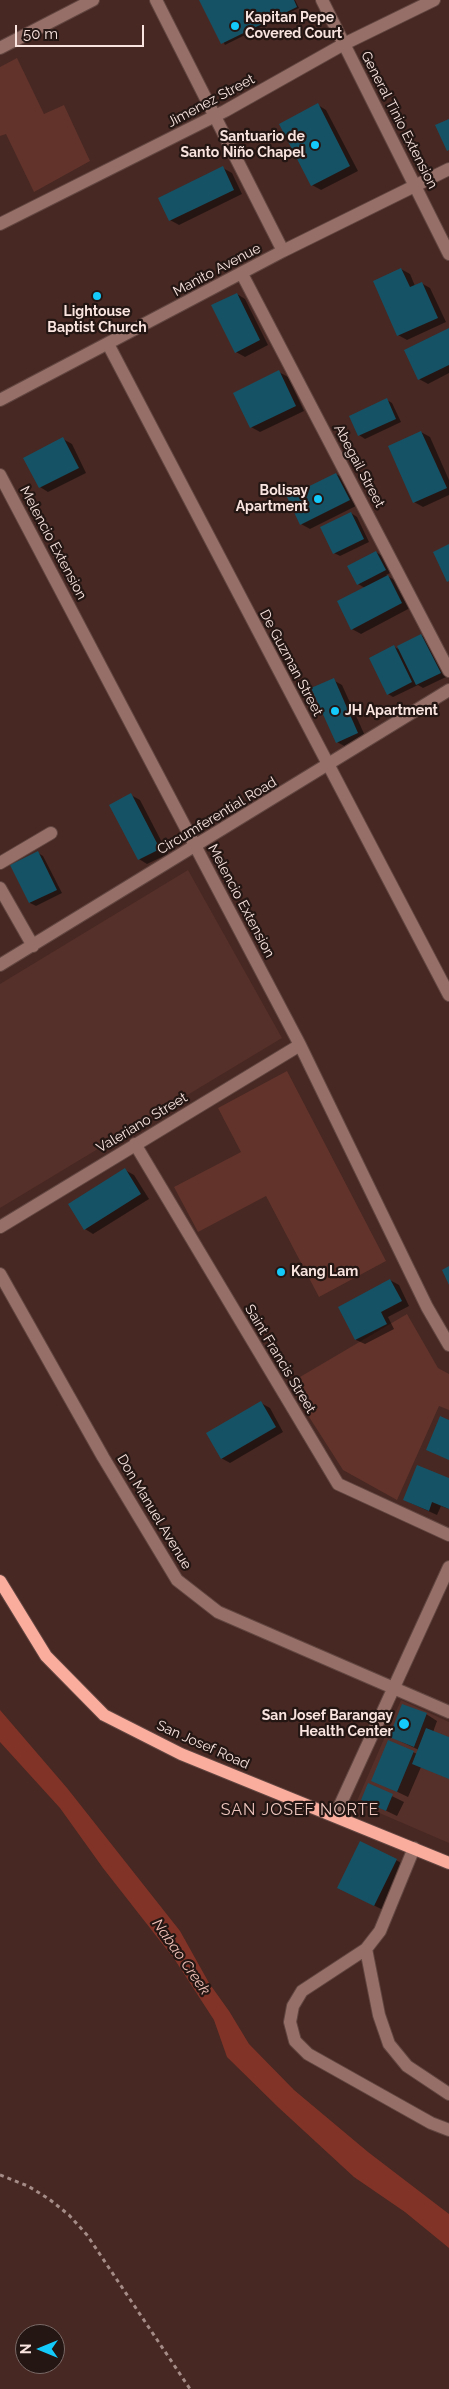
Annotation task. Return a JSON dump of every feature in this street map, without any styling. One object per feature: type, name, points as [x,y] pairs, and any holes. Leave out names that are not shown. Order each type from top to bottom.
[{"type":"main road","name":"San Josef Road","points":[[0,1581],[46,1656],[104,1715],[180,1754],[449,1863]]},
{"type":"street","points":[[0,48],[93,0]]},
{"type":"street","points":[[156,0],[283,251]]},
{"type":"street","name":"General Tinio Extension","points":[[322,0],[449,254]]},
{"type":"street","name":"Jimenez Street","points":[[0,224],[216,116],[344,44],[434,0]]},
{"type":"street","name":"Manito Avenue","points":[[0,400],[283,251],[449,169]]},
{"type":"street","name":"Abegail Street","points":[[242,274],[449,671]]},
{"type":"street","name":"De Guzman Street","points":[[108,344],[449,995]]},
{"type":"street","name":"Melencio Extension","points":[[0,475],[300,1045],[427,1307],[449,1345]]},
{"type":"street","name":"Circumferential Road","points":[[0,965],[328,766],[449,690]]},
{"type":"street","points":[[0,863],[51,833]]},
{"type":"street","points":[[0,888],[33,946]]},
{"type":"street","name":"Valeriano Street","points":[[0,1227],[300,1045]]},
{"type":"street","name":"Saint Francis Street","points":[[135,1144],[338,1484],[449,1535]]},
{"type":"street","name":"Don Manuel Avenue","points":[[0,1274],[103,1457],[176,1580],[218,1612],[449,1712]]},
{"type":"street","points":[[335,1816],[449,1567]]},
{"type":"street","points":[[414,1848],[389,1914],[380,1931],[366,1949],[302,1991],[293,2006],[290,2022],[295,2041],[308,2054],[431,2123],[449,2130]]},
{"type":"street","points":[[366,1949],[379,2015],[389,2044],[407,2066],[449,2094]]},
{"type":"path","points":[[0,2175],[28,2186],[49,2199],[69,2215],[87,2235],[190,2389]]},
{"type":"shaded area","points":[[17,58],[44,114],[64,105],[90,161],[34,192],[6,134],[0,136],[0,67]]},
{"type":"shaded area","points":[[188,870],[282,1038],[0,1208],[0,984]]},
{"type":"shaded area","points":[[287,1071],[386,1261],[319,1297],[266,1196],[198,1232],[174,1187],[241,1152],[218,1108]]},
{"type":"shaded area","points":[[407,1314],[438,1368],[449,1374],[449,1410],[439,1406],[397,1500],[343,1470],[288,1384]]},
{"type":"shaded area","points":[[401,1700],[449,1722],[449,1843],[356,1803]]},
{"type":"water","name":"Nabao Creek","points":[[0,1710],[67,1788],[180,1931],[209,1983],[249,2044],[294,2090],[368,2152],[449,2214],[449,2248],[405,2212],[354,2177],[227,2057],[214,2020],[175,1960],[103,1868],[60,1808],[0,1742]]},
{"type":"building","name":"Kapitan Pepe Covered Court","points":[[199,0],[294,0],[297,7],[221,44]]},
{"type":"building","name":"Santuario de Santo Niño Chapel","points":[[318,103],[350,166],[311,186],[279,124]]},
{"type":"building","points":[[449,119],[449,150],[447,151],[435,125]]},
{"type":"building","points":[[223,166],[234,190],[169,221],[158,198]]},
{"type":"building","points":[[401,268],[410,287],[422,282],[438,318],[397,336],[373,281]]},
{"type":"building","points":[[237,293],[260,340],[235,353],[211,305]]},
{"type":"building","points":[[449,328],[449,365],[418,380],[404,350]]},
{"type":"building","points":[[279,370],[296,406],[250,428],[233,393]]},
{"type":"building","points":[[387,398],[396,419],[358,436],[349,416]]},
{"type":"building","points":[[421,431],[447,488],[413,503],[388,446]]},
{"type":"building","points":[[63,437],[79,468],[39,488],[23,458]]},
{"type":"building","name":"Bolisay Apartment","points":[[336,473],[350,500],[300,525],[287,497]]},
{"type":"building","points":[[351,512],[364,539],[333,554],[320,527]]},
{"type":"building","points":[[449,544],[449,581],[447,582],[433,552]]},
{"type":"building","points":[[376,551],[386,570],[357,585],[347,566]]},
{"type":"building","points":[[388,575],[402,603],[351,630],[337,601]]},
{"type":"building","points":[[421,634],[441,673],[416,685],[397,646]]},
{"type":"building","points":[[394,645],[412,682],[387,695],[369,658]]},
{"type":"building","name":"JH Apartment","points":[[334,678],[358,733],[336,743],[311,688]]},
{"type":"building","points":[[131,793],[160,849],[138,860],[109,805]]},
{"type":"building","points":[[38,851],[57,890],[29,903],[10,865]]},
{"type":"building","points":[[125,1168],[141,1194],[84,1230],[68,1204]]},
{"type":"building","points":[[449,1266],[449,1285],[442,1270]]},
{"type":"building","points":[[390,1279],[402,1301],[381,1312],[387,1324],[355,1340],[338,1307]]},
{"type":"building","points":[[261,1401],[276,1427],[221,1459],[206,1433]]},
{"type":"building","points":[[440,1416],[449,1420],[449,1460],[426,1450]]},
{"type":"building","points":[[417,1465],[449,1478],[449,1509],[432,1502],[429,1511],[403,1500]]},
{"type":"building","points":[[402,1704],[427,1713],[414,1747],[389,1737]]},
{"type":"building","points":[[426,1728],[449,1737],[449,1779],[412,1764]]},
{"type":"building","points":[[388,1740],[414,1751],[397,1792],[371,1781]]},
{"type":"building","points":[[368,1783],[393,1794],[386,1811],[361,1800]]},
{"type":"building","points":[[360,1841],[397,1859],[374,1906],[337,1888]]},
{"type":"place","name":"Kapitan Pepe Covered Court","points":[[235,26]]},
{"type":"place","name":"Santuario de Santo Niño Chapel","points":[[315,145]]},
{"type":"place","name":"Lightouse Baptist Church","points":[[97,296]]},
{"type":"place","name":"Bolisay Apartment","points":[[318,499]]},
{"type":"place","name":"JH Apartment","points":[[335,711]]},
{"type":"place","name":"Kang Lam","points":[[281,1272]]},
{"type":"place","name":"San Josef Barangay Health Center","points":[[404,1724]]},
{"type":"district","name":"SAN JOSEF NORTE","points":[[300,1810]]}]
